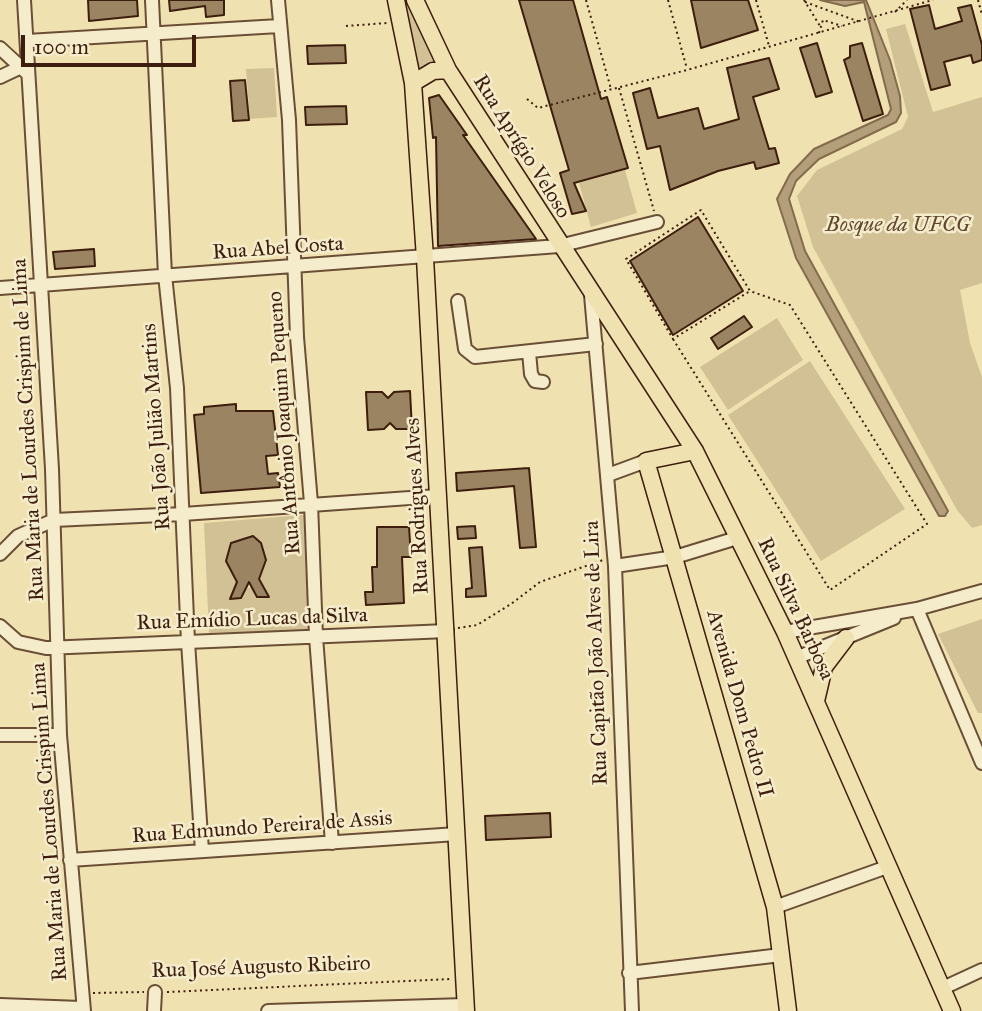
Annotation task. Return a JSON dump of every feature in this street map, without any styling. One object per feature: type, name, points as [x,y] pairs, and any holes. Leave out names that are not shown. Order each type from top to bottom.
[{"type":"main road","name":"Rua Rodrigues Alves","points":[[396,0],[413,83],[447,631],[466,1008]]},
{"type":"main road","points":[[413,83],[433,71],[448,70],[415,0]]},
{"type":"main road","name":"Rua Aprígio Veloso","points":[[448,70],[559,246]]},
{"type":"main road","name":"Rua Silva Barbosa","points":[[559,246],[695,451],[785,632],[953,1011]]},
{"type":"main road","points":[[646,461],[695,451]]},
{"type":"main road","name":"Avenida Dom Pedro II","points":[[646,461],[676,557],[775,907],[788,1011]]},
{"type":"main road","points":[[816,703],[824,667],[846,638]]},
{"type":"street","name":"Rua Maria de Lourdes Crispim de Lima","points":[[24,0],[27,41],[24,70],[54,520],[58,648]]},
{"type":"street","name":"Rua João Julião Martins","points":[[152,0],[165,275],[177,388],[188,642],[202,851]]},
{"type":"street","name":"Rua Antônio Joaquim Pequeno","points":[[278,0],[289,120],[297,337],[311,503],[316,638],[332,843]]},
{"type":"street","points":[[27,41],[153,31],[279,26]]},
{"type":"street","points":[[0,48],[24,70]]},
{"type":"street","points":[[0,77],[24,70]]},
{"type":"street","name":"Rua Abel Costa","points":[[0,288],[559,246],[657,222]]},
{"type":"street","name":"Rua Capitão João Alves de Lira","points":[[591,295],[615,566],[632,1011]]},
{"type":"street","points":[[458,301],[465,349],[475,356],[596,344]]},
{"type":"street","points":[[529,352],[531,374],[535,380],[543,382]]},
{"type":"street","points":[[608,475],[646,461]]},
{"type":"street","points":[[0,554],[18,536],[54,520],[438,496]]},
{"type":"street","points":[[615,566],[676,557],[737,538]]},
{"type":"street","points":[[785,632],[917,608],[982,591]]},
{"type":"street","points":[[796,658],[917,608]]},
{"type":"street","points":[[917,608],[982,763]]},
{"type":"street","name":"Rua Emídio Lucas da Silva","points":[[0,626],[7,635],[27,645],[58,648],[447,631]]},
{"type":"street","name":"Rua Maria de Lourdes Crispim Lima","points":[[58,648],[60,735],[81,993]]},
{"type":"street","points":[[0,736],[60,735]]},
{"type":"street","name":"Rua Edmundo Pereira de Assis","points":[[70,860],[457,834]]},
{"type":"street","points":[[775,907],[887,867]]},
{"type":"street","points":[[629,973],[781,955]]},
{"type":"street","points":[[943,988],[982,970]]},
{"type":"street","points":[[155,992],[155,1011]]},
{"type":"street","points":[[0,1005],[20,1009],[83,1010],[81,993]]},
{"type":"street","name":"Rua José Augusto Ribeiro","points":[[268,1011],[466,1008]]},
{"type":"path","points":[[586,0],[611,90]]},
{"type":"path","points":[[668,0],[687,71]]},
{"type":"path","points":[[756,0],[769,47]]},
{"type":"path","points":[[895,13],[906,0]]},
{"type":"path","points":[[527,99],[537,108],[611,90],[882,17],[933,0]]},
{"type":"path","points":[[978,0],[982,15]]},
{"type":"path","points":[[805,1],[861,22]]},
{"type":"path","points":[[805,1],[821,27]]},
{"type":"path","points":[[818,34],[823,20],[845,27]]},
{"type":"path","points":[[346,26],[400,22]]},
{"type":"path","points":[[618,88],[657,222]]},
{"type":"path","points":[[701,210],[750,290],[790,306],[927,524],[830,590],[673,339],[625,259],[701,210]]},
{"type":"path","points":[[673,339],[750,290]]},
{"type":"path","points":[[447,631],[477,625],[540,582],[581,566],[606,560],[615,566]]},
{"type":"path","name":"Rua José Augusto Ribeiro","points":[[81,993],[463,978]]},
{"type":"green space","points":[[400,0],[413,0],[441,63],[417,75]]},
{"type":"green space","name":"Bosque da UFCG","points":[[905,24],[933,112],[982,97],[982,283],[960,290],[970,343],[982,377],[982,525],[972,528],[957,510],[813,247],[797,196],[817,170],[902,129],[908,117],[886,29]]},
{"type":"green space","points":[[274,68],[277,117],[250,119],[246,69]]},
{"type":"green space","points":[[625,170],[637,213],[591,227],[579,183]]},
{"type":"green space","points":[[777,318],[803,360],[728,410],[700,367]]},
{"type":"green space","points":[[810,361],[905,509],[821,561],[728,415]]},
{"type":"green space","points":[[315,514],[321,630],[209,633],[204,523]],"holes":[[[252,536],[261,543],[266,560],[259,579],[269,597],[257,597],[252,587],[230,599],[237,582],[226,561],[231,543]]]},
{"type":"green space","points":[[982,619],[982,713],[978,713],[938,634]]},
{"type":"shaded area","points":[[820,0],[866,0],[890,60],[900,96],[901,113],[896,122],[819,159],[796,181],[789,199],[805,251],[948,511],[945,516],[939,516],[796,258],[777,199],[790,174],[814,149],[888,115],[891,109],[864,2],[845,6]]},
{"type":"building","points":[[88,0],[137,0],[138,16],[89,21]]},
{"type":"building","points":[[169,0],[224,0],[224,15],[206,17],[205,6],[170,11]]},
{"type":"building","points":[[519,0],[573,0],[601,99],[607,97],[628,168],[574,183],[586,211],[572,214],[560,173],[569,170]]},
{"type":"building","points":[[691,0],[748,0],[758,30],[701,48]]},
{"type":"building","points":[[929,5],[935,29],[962,21],[958,8],[971,5],[982,45],[982,60],[973,63],[971,55],[944,62],[950,85],[931,90],[910,9]]},
{"type":"building","points":[[817,43],[832,92],[816,97],[800,48]]},
{"type":"building","points":[[862,43],[883,114],[863,121],[844,60],[850,57],[850,46]]},
{"type":"building","points":[[345,45],[346,63],[308,64],[307,46]]},
{"type":"building","points":[[769,58],[779,89],[753,97],[769,149],[775,148],[779,163],[756,169],[754,162],[718,171],[670,190],[660,146],[647,149],[633,93],[650,88],[658,118],[698,108],[704,129],[739,119],[727,68]]},
{"type":"building","points":[[245,80],[249,120],[233,121],[230,81]]},
{"type":"building","points":[[439,95],[467,135],[463,135],[536,239],[438,246],[436,137],[433,138],[429,98]]},
{"type":"building","points":[[346,106],[347,124],[306,125],[305,107]]},
{"type":"building","points":[[698,217],[743,291],[673,335],[630,261]]},
{"type":"building","points":[[94,249],[95,266],[55,269],[53,252]]},
{"type":"building","points":[[744,316],[752,327],[718,349],[711,338]]},
{"type":"building","points":[[410,391],[412,429],[396,429],[390,423],[384,429],[368,430],[366,392],[382,392],[388,398],[394,392]]},
{"type":"building","points":[[236,404],[236,411],[273,411],[278,455],[266,456],[268,474],[278,473],[280,487],[201,493],[194,415],[204,414],[204,407]]},
{"type":"building","points":[[529,468],[536,547],[520,548],[514,486],[457,491],[456,473]]},
{"type":"building","points":[[475,526],[476,538],[458,539],[457,527]]},
{"type":"building","points":[[377,527],[409,527],[411,557],[402,557],[404,603],[366,605],[365,592],[373,592],[372,567],[377,567]]},
{"type":"building","points":[[253,536],[261,543],[266,560],[259,579],[269,597],[257,597],[249,582],[241,598],[230,599],[237,582],[226,561],[231,543]]},
{"type":"building","points":[[482,547],[486,596],[466,597],[466,589],[472,588],[469,548]]},
{"type":"building","points":[[550,813],[551,837],[486,840],[485,816]]}]
